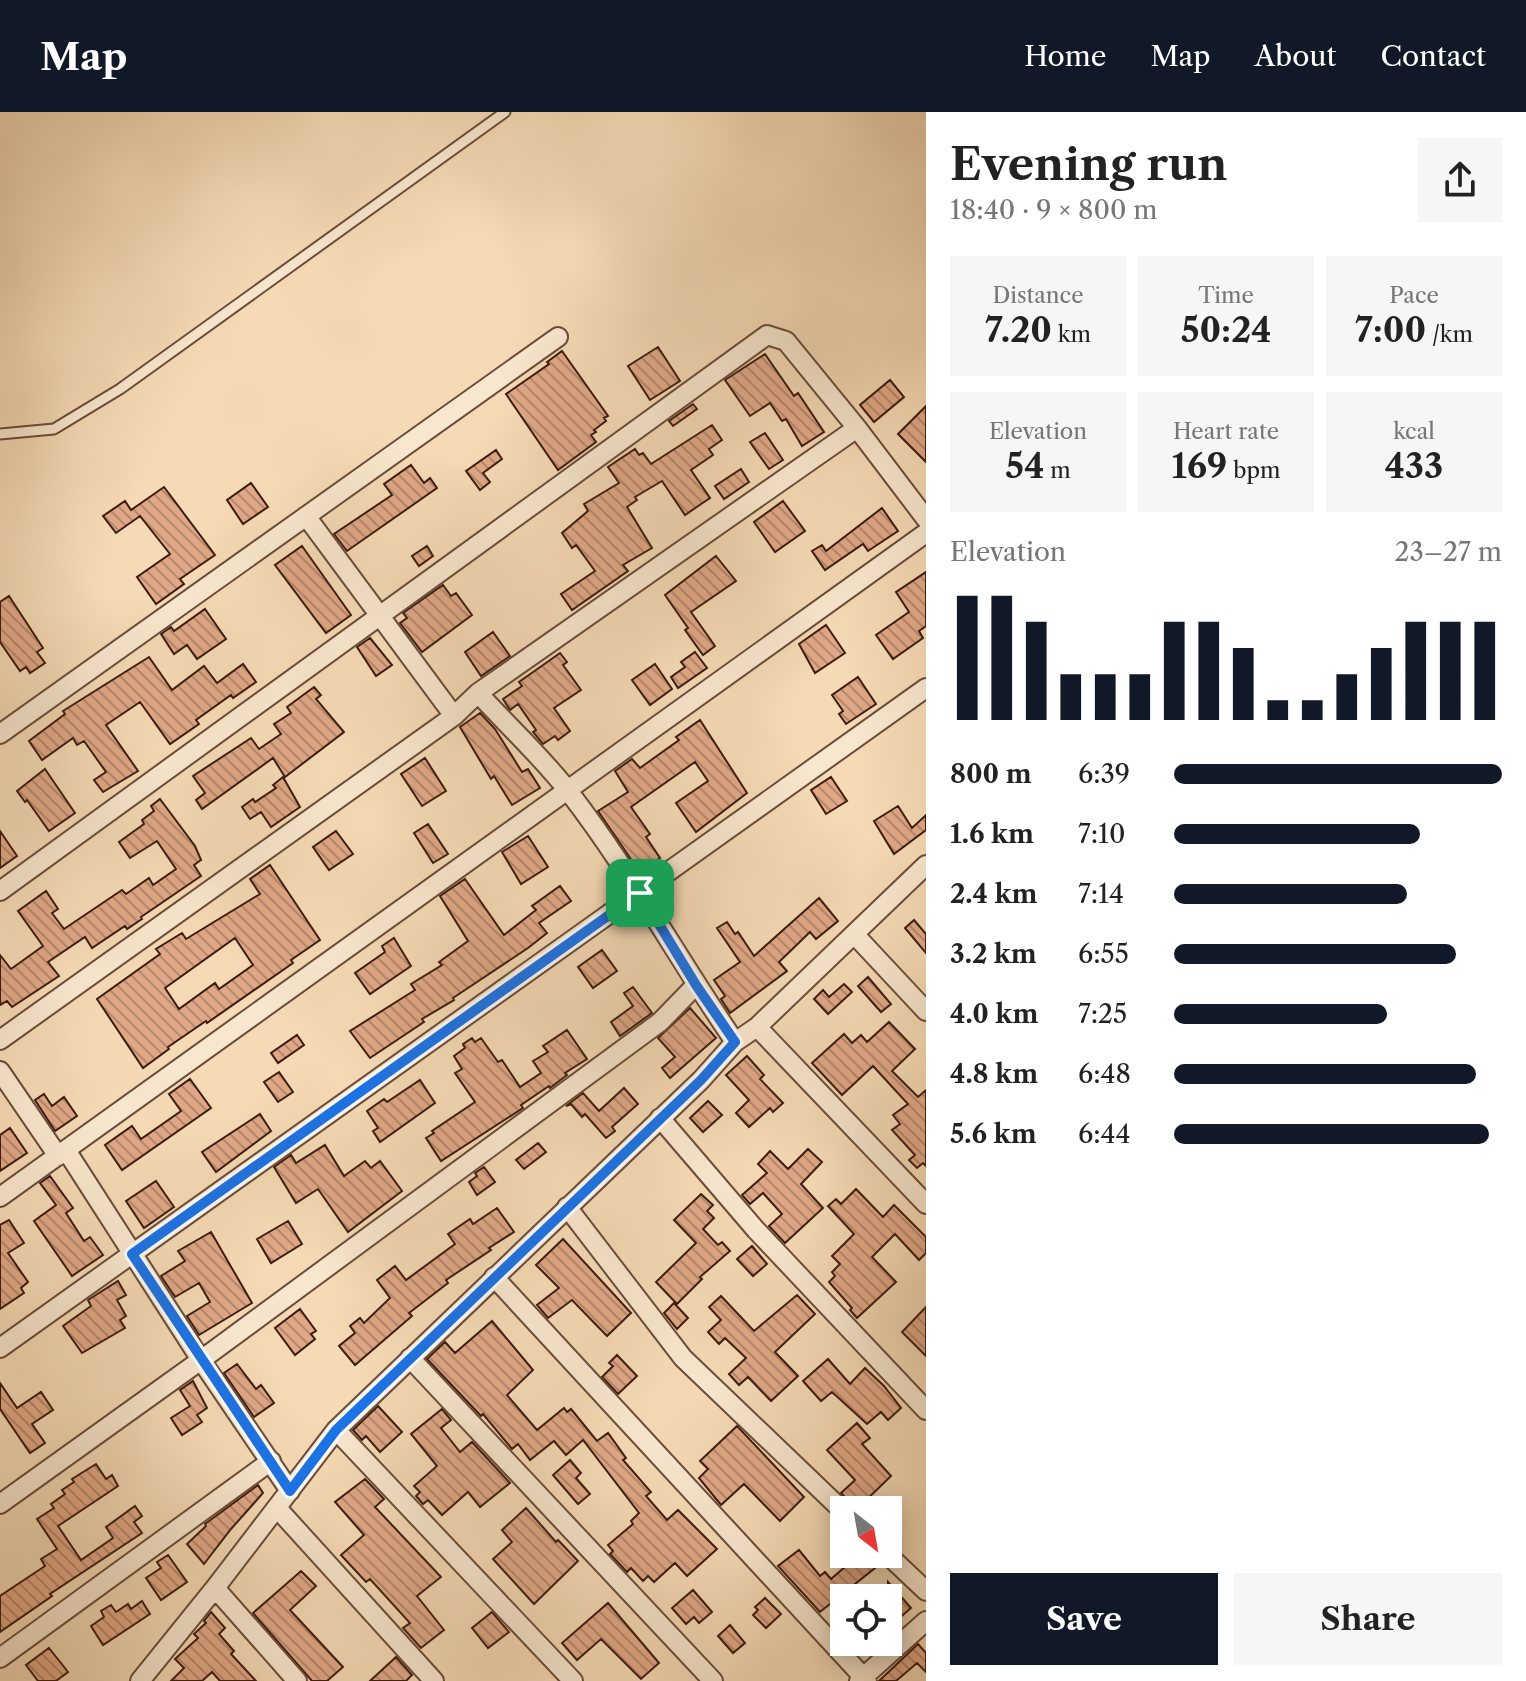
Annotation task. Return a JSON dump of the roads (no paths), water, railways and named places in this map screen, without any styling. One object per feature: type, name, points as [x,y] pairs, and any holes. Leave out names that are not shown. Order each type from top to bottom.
[{"type":"street","points":[[0,891],[767,335],[786,341],[926,519]]},
{"type":"street","points":[[0,734],[558,337]]},
{"type":"street","points":[[0,1040],[454,716],[478,693],[857,428]]},
{"type":"street","points":[[306,516],[454,716]]},
{"type":"street","points":[[0,1197],[926,533]]},
{"type":"street","points":[[0,1348],[926,688]]},
{"type":"street","points":[[478,693],[568,791],[640,893],[735,1042]]},
{"type":"street","points":[[143,1680],[336,1430],[701,1080],[735,1042],[757,1027],[926,865]]},
{"type":"street","points":[[855,935],[926,1011]]},
{"type":"street","points":[[0,1504],[660,1022],[696,985]]},
{"type":"street","points":[[757,1027],[926,1204]]},
{"type":"street","points":[[0,1071],[132,1254],[290,1491]]},
{"type":"street","points":[[660,1118],[756,1230],[926,1410]]},
{"type":"street","points":[[567,1207],[683,1358],[830,1499]]},
{"type":"street","points":[[494,1277],[863,1680],[926,1621]]},
{"type":"street","points":[[410,1358],[713,1681]]},
{"type":"street","points":[[336,1430],[573,1681]]},
{"type":"street","points":[[0,1658],[271,1461]]},
{"type":"street","points":[[277,1508],[434,1681]]},
{"type":"street","points":[[902,1568],[926,1591]]},
{"type":"street","points":[[215,1588],[297,1681]]},
{"type":"lane","points":[[0,434],[54,429],[120,389],[505,112]]}]
